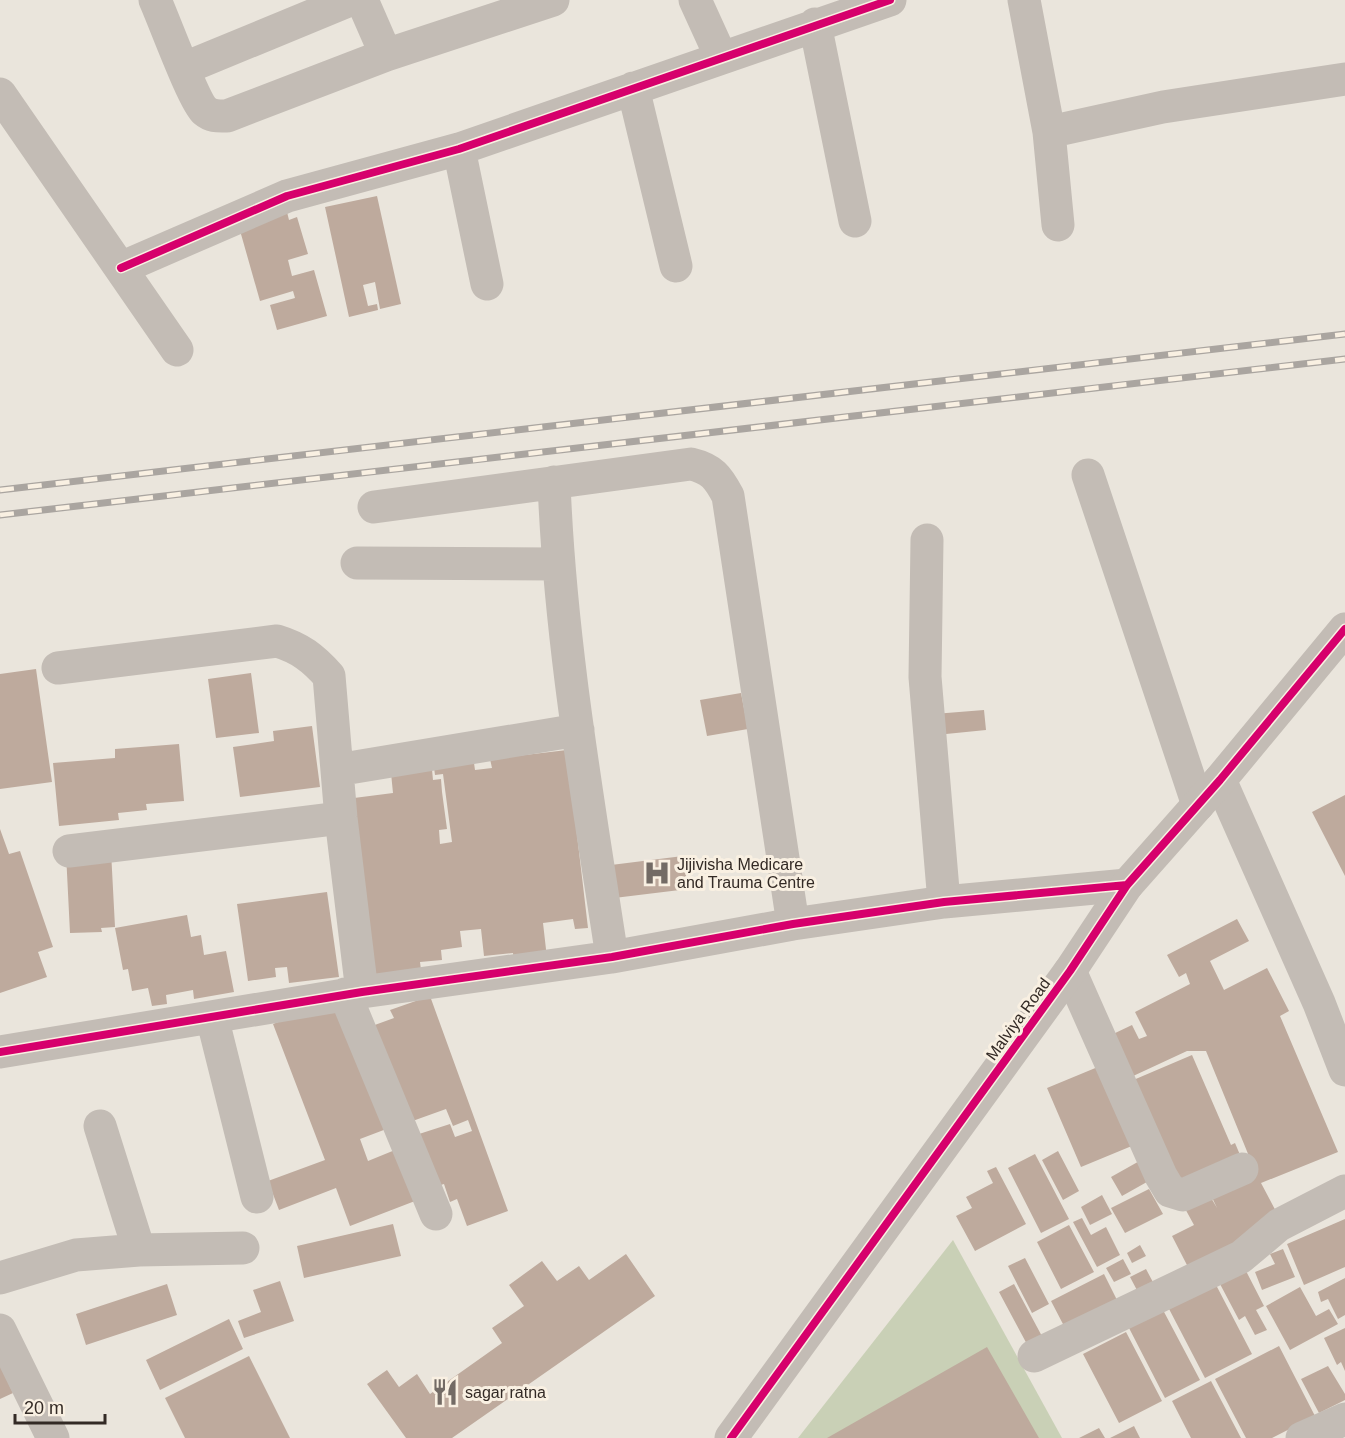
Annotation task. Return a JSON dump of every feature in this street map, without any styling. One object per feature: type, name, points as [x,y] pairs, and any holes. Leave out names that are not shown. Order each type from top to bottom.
[{"type":"street","points":[[155,0],[194,94],[204,111],[215,117],[227,116],[386,55],[553,0]]},
{"type":"street","points":[[185,69],[350,0]]},
{"type":"street","points":[[362,0],[386,55]]},
{"type":"street","points":[[695,0],[721,57]]},
{"type":"street","points":[[121,268],[287,196],[459,149],[815,24],[890,0]]},
{"type":"street","points":[[1024,0],[1049,132],[1058,225]]},
{"type":"street","points":[[815,24],[855,221]]},
{"type":"street","points":[[1049,132],[1163,107],[1345,79]]},
{"type":"street","points":[[633,87],[676,266]]},
{"type":"street","points":[[0,94],[177,350]]},
{"type":"street","points":[[459,149],[487,284]]},
{"type":"street","points":[[374,507],[691,464],[707,468],[718,476],[728,496],[793,924]]},
{"type":"street","points":[[1088,475],[1198,805]]},
{"type":"street","points":[[554,482],[557,564],[578,730],[612,957]]},
{"type":"street","points":[[927,540],[925,676],[944,902]]},
{"type":"street","points":[[357,563],[557,564]]},
{"type":"street","name":"Malviya Road","points":[[731,1438],[1070,970],[1127,885],[1220,780],[1345,629]]},
{"type":"street","points":[[58,668],[277,641],[296,647],[313,658],[329,675],[338,770],[353,993],[436,1214]]},
{"type":"street","points":[[338,770],[578,730]]},
{"type":"street","points":[[1220,780],[1319,1003],[1345,1070]]},
{"type":"street","points":[[69,851],[341,818]]},
{"type":"street","points":[[0,1052],[353,993],[612,957],[793,924],[944,902],[1127,885]]},
{"type":"street","points":[[1070,970],[1161,1176],[1170,1191],[1183,1195],[1242,1169]]},
{"type":"street","points":[[212,1017],[257,1197]]},
{"type":"street","points":[[100,1126],[139,1250]]},
{"type":"street","points":[[1034,1356],[1241,1257],[1279,1225],[1345,1191]]},
{"type":"street","points":[[0,1278],[76,1255],[139,1250],[243,1248]]},
{"type":"street","points":[[0,1330],[53,1438]]},
{"type":"street","points":[[1302,1438],[1345,1419]]},
{"type":"green space","points":[[953,1240],[1062,1438],[798,1438]]},
{"type":"building","points":[[377,196],[401,304],[380,309],[375,282],[363,285],[368,306],[377,304],[378,310],[349,317],[325,207]]},
{"type":"building","points":[[287,212],[289,220],[297,217],[308,254],[288,260],[292,276],[314,270],[327,316],[277,330],[270,305],[295,298],[293,291],[260,301],[239,227]]},
{"type":"building","points":[[36,669],[52,782],[0,789],[0,674]]},
{"type":"building","points":[[251,673],[259,733],[216,738],[208,679]]},
{"type":"building","points":[[741,693],[748,729],[707,736],[700,700]]},
{"type":"building","points":[[984,710],[986,730],[936,735],[934,714]]},
{"type":"building","points":[[312,726],[320,787],[240,797],[233,747],[274,741],[273,731]]},
{"type":"building","points":[[179,744],[184,801],[146,804],[147,810],[118,813],[119,820],[59,826],[53,763],[115,758],[115,749]]},
{"type":"building","points":[[567,750],[588,928],[575,929],[573,919],[543,923],[547,958],[514,962],[513,953],[484,956],[481,929],[460,931],[462,947],[441,950],[442,960],[420,962],[421,970],[371,976],[354,798],[393,793],[391,773],[431,759],[433,780],[441,779],[447,829],[439,830],[440,844],[452,842],[443,774],[435,775],[433,760],[473,756],[475,770],[492,768],[490,759]]},
{"type":"building","points":[[1345,795],[1345,876],[1312,812]]},
{"type":"building","points":[[0,829],[9,854],[20,851],[53,947],[38,952],[47,977],[0,993]]},
{"type":"building","points":[[111,851],[115,927],[101,928],[102,932],[70,933],[66,853]]},
{"type":"building","points":[[683,856],[688,889],[606,899],[603,866]]},
{"type":"building","points":[[327,892],[339,977],[289,983],[287,967],[275,968],[276,977],[248,981],[237,904]]},
{"type":"building","points":[[187,915],[191,937],[201,935],[204,955],[226,951],[234,992],[194,999],[193,990],[166,995],[167,1004],[152,1006],[148,988],[132,991],[128,969],[123,970],[115,928]]},
{"type":"building","points":[[1237,919],[1249,941],[1210,961],[1224,990],[1267,968],[1289,1011],[1280,1016],[1338,1152],[1261,1183],[1280,1219],[1188,1267],[1172,1236],[1194,1225],[1182,1203],[1207,1191],[1217,1208],[1208,1189],[1253,1166],[1206,1051],[1187,1051],[1131,1077],[1111,1035],[1132,1025],[1139,1039],[1147,1036],[1135,1012],[1190,984],[1186,973],[1179,977],[1167,955]]},
{"type":"building","points":[[430,996],[508,1211],[467,1226],[457,1199],[450,1202],[444,1184],[434,1187],[419,1134],[450,1124],[455,1137],[472,1131],[468,1120],[453,1126],[446,1109],[407,1123],[372,1026],[394,1018],[390,1010]]},
{"type":"building","points":[[339,999],[389,1128],[360,1139],[368,1161],[395,1150],[415,1201],[350,1226],[336,1188],[279,1210],[268,1181],[325,1160],[273,1024]]},
{"type":"building","points":[[1192,1055],[1231,1145],[1235,1143],[1243,1162],[1178,1190],[1131,1081]]},
{"type":"building","points":[[1105,1064],[1139,1143],[1081,1167],[1047,1088]]},
{"type":"building","points":[[1058,1151],[1079,1191],[1063,1200],[1042,1160]]},
{"type":"building","points":[[1035,1154],[1069,1219],[1041,1233],[1008,1168]]},
{"type":"building","points":[[1143,1159],[1154,1178],[1122,1196],[1111,1177]]},
{"type":"building","points":[[996,1167],[1026,1224],[975,1251],[956,1216],[972,1208],[966,1197],[993,1183],[987,1171]]},
{"type":"building","points":[[1149,1189],[1163,1214],[1125,1233],[1111,1208]]},
{"type":"building","points":[[1102,1195],[1112,1214],[1090,1225],[1081,1207]]},
{"type":"building","points":[[1082,1218],[1091,1235],[1106,1227],[1120,1255],[1097,1267],[1073,1222]]},
{"type":"building","points":[[1345,1219],[1345,1267],[1304,1285],[1287,1244]]},
{"type":"building","points":[[393,1224],[401,1256],[304,1278],[297,1246]]},
{"type":"building","points":[[1069,1225],[1094,1272],[1061,1289],[1037,1242]]},
{"type":"building","points":[[1140,1245],[1146,1256],[1132,1263],[1127,1253]]},
{"type":"building","points":[[1283,1249],[1295,1277],[1262,1290],[1255,1272],[1275,1264],[1270,1254]]},
{"type":"building","points":[[626,1254],[655,1296],[452,1438],[406,1438],[367,1384],[387,1370],[399,1387],[417,1374],[430,1394],[502,1343],[492,1328],[524,1306],[509,1285],[542,1261],[557,1281],[579,1266],[589,1280]]},
{"type":"building","points":[[1025,1258],[1049,1304],[1032,1313],[1008,1266]]},
{"type":"building","points":[[1123,1259],[1131,1274],[1114,1282],[1106,1268]]},
{"type":"building","points":[[1146,1269],[1155,1286],[1139,1294],[1130,1277]]},
{"type":"building","points":[[1246,1271],[1264,1306],[1256,1310],[1267,1330],[1255,1335],[1245,1316],[1239,1320],[1220,1284]]},
{"type":"building","points":[[1104,1274],[1117,1300],[1064,1326],[1051,1301]]},
{"type":"building","points":[[1345,1278],[1345,1315],[1338,1319],[1328,1299],[1321,1302],[1318,1292]]},
{"type":"building","points":[[280,1281],[294,1321],[244,1338],[238,1321],[261,1312],[253,1290]]},
{"type":"building","points":[[1215,1283],[1252,1354],[1205,1378],[1168,1307]]},
{"type":"building","points":[[167,1284],[177,1315],[86,1345],[76,1314]]},
{"type":"building","points":[[1014,1284],[1044,1340],[1029,1348],[999,1292]]},
{"type":"building","points":[[1300,1287],[1316,1316],[1329,1309],[1338,1324],[1290,1350],[1266,1306]]},
{"type":"building","points":[[1163,1310],[1200,1380],[1165,1398],[1129,1328]]},
{"type":"building","points":[[229,1319],[243,1349],[160,1390],[146,1360]]},
{"type":"building","points":[[1345,1328],[1345,1371],[1341,1362],[1337,1365],[1324,1338]]},
{"type":"building","points":[[1126,1332],[1162,1401],[1119,1423],[1083,1354]]},
{"type":"building","points":[[1279,1346],[1315,1416],[1272,1438],[1246,1438],[1215,1379]]},
{"type":"building","points":[[987,1347],[1039,1438],[827,1438]]},
{"type":"building","points":[[249,1356],[290,1438],[185,1438],[165,1398]]},
{"type":"building","points":[[0,1365],[13,1393],[0,1399]]},
{"type":"building","points":[[1328,1366],[1345,1394],[1345,1400],[1319,1413],[1301,1379]]},
{"type":"building","points":[[1211,1381],[1241,1438],[1191,1438],[1172,1401]]},
{"type":"building","points":[[1134,1426],[1140,1438],[1110,1438]]},
{"type":"building","points":[[1099,1428],[1105,1438],[1079,1438]]},
{"type":"railway","points":[[0,490],[1345,334]]},
{"type":"railway","points":[[0,515],[1345,359]]},
{"type":"cycle path","points":[[121,268],[287,196],[459,149],[890,0]]},
{"type":"cycle path","points":[[731,1438],[1070,971],[1127,885],[1220,780],[1345,629]]},
{"type":"cycle path","points":[[0,1052],[362,992],[612,957],[793,924],[944,902],[1127,885]]},
{"type":"place","name":"Jijivisha Medicare and Trauma Centre","points":[[657,873]]},
{"type":"place","name":"sagar ratna","points":[[445,1392]]}]
